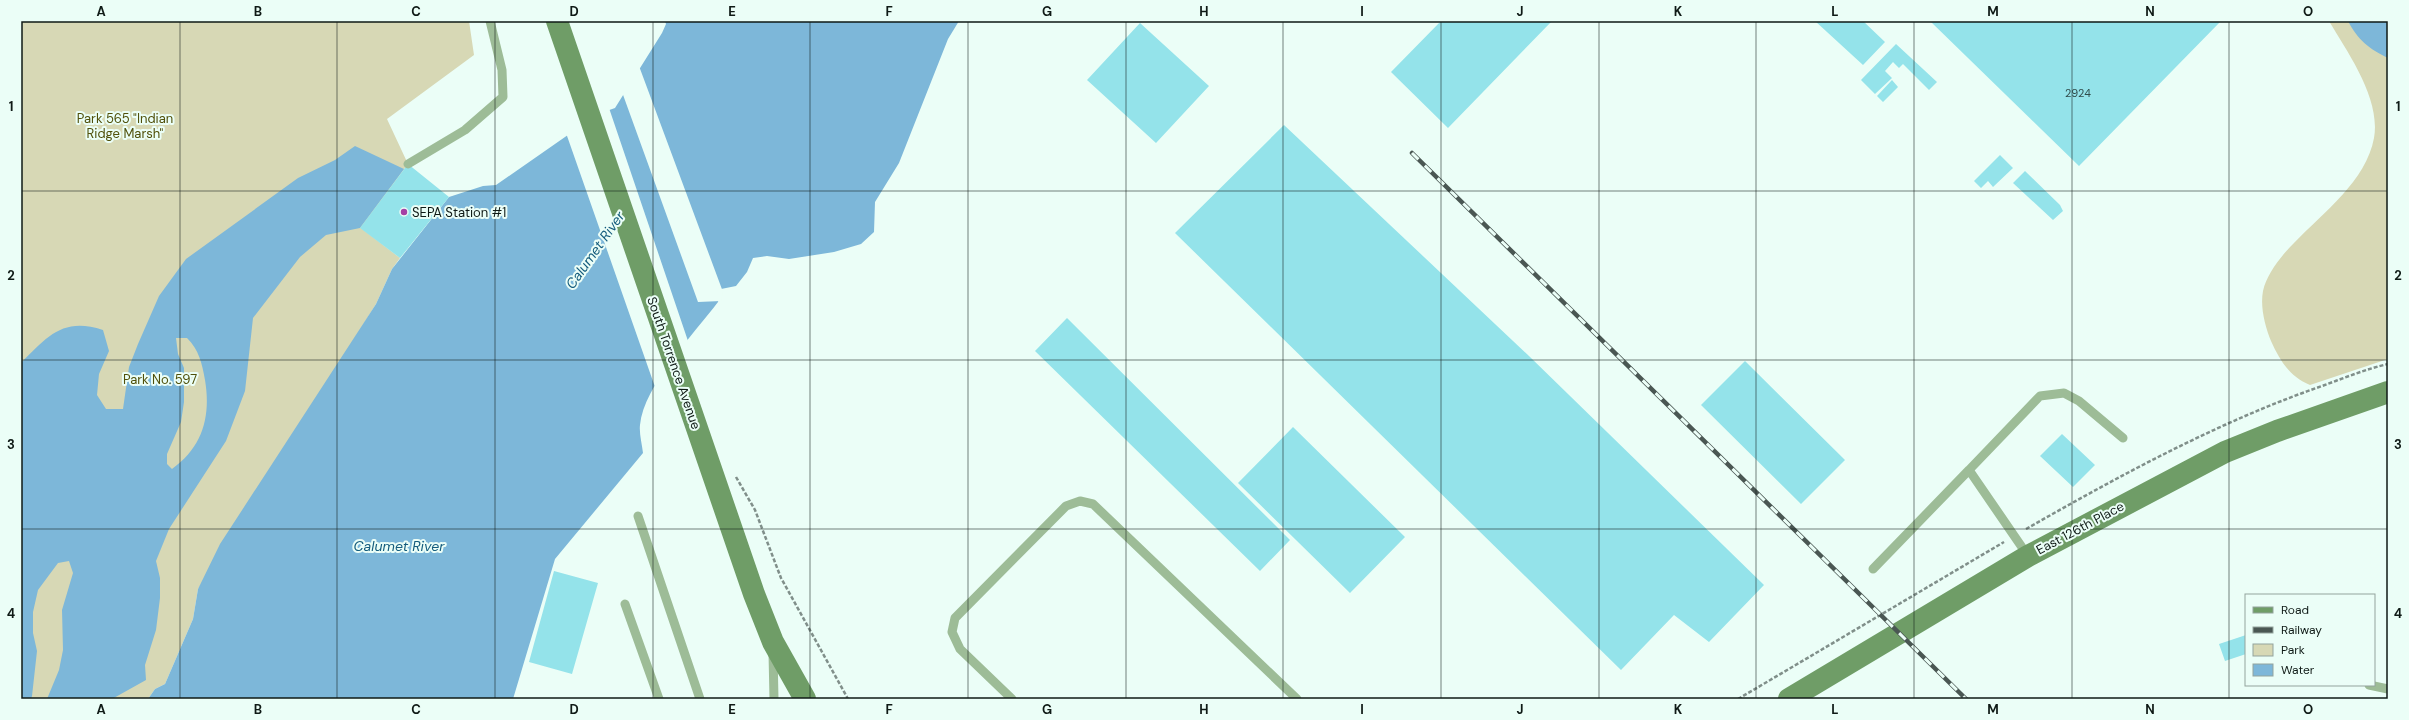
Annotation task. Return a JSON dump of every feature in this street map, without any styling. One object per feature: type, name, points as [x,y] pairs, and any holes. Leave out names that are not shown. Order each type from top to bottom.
[{"type":"main road","name":"South Torrence Avenue","points":[[557,21],[720,501],[773,642],[804,699]]},
{"type":"main road","name":"East 126th Place","points":[[1789,699],[2028,556],[2225,452],[2277,431],[2388,392]]},
{"type":"lane","points":[[408,164],[465,130],[503,97],[502,70],[490,21]]},
{"type":"lane","points":[[1873,569],[2040,396],[2064,393],[2079,401],[2123,438]]},
{"type":"lane","points":[[1969,470],[2028,556]]},
{"type":"lane","points":[[1012,699],[960,648],[952,632],[955,618],[1066,506],[1080,501],[1093,504],[1297,699]]},
{"type":"lane","points":[[638,516],[700,699]]},
{"type":"lane","points":[[625,604],[659,699]]},
{"type":"lane","points":[[773,642],[774,699]]},
{"type":"lane","points":[[2374,686],[2388,689]]},
{"type":"path","points":[[733,472],[755,510],[781,578],[848,699]]},
{"type":"green space","name":"Park No. 597","points":[[21,21],[469,21],[474,55],[387,119],[408,164],[361,228],[400,258],[392,269],[376,304],[198,589],[193,619],[165,684],[155,689],[148,699],[21,699]]},
{"type":"green space","points":[[2329,21],[2388,21],[2388,359],[2310,385],[2303,382],[2291,373],[2278,355],[2271,341],[2265,323],[2262,297],[2265,284],[2271,271],[2280,259],[2353,182],[2369,154],[2374,138],[2375,123],[2373,108],[2368,92],[2353,62]]},
{"type":"water","name":"Calumet River","points":[[665,21],[959,21],[948,39],[899,163],[875,202],[874,232],[861,244],[834,252],[789,259],[767,256],[753,258],[747,272],[736,286],[721,289],[718,302],[672,360],[650,393],[640,425],[643,453],[555,559],[513,699],[148,699],[155,689],[165,684],[193,619],[198,589],[220,544],[376,304],[392,269],[449,197],[483,186],[496,185],[598,114],[615,108],[662,33],[666,24]]},
{"type":"water","points":[[2348,21],[2388,21],[2388,58],[2375,51],[2360,39]]},
{"type":"water","points":[[355,146],[404,169],[360,228],[326,235],[300,257],[253,318],[245,391],[226,441],[169,529],[156,561],[160,578],[160,598],[156,630],[145,665],[146,680],[112,699],[47,699],[59,670],[63,650],[62,610],[73,573],[69,561],[58,563],[38,590],[33,612],[33,633],[37,651],[32,696],[31,699],[21,699],[21,363],[48,337],[57,332],[77,326],[103,330],[109,351],[99,374],[97,395],[106,409],[123,409],[129,367],[138,344],[159,296],[186,259],[298,178],[335,160]],"holes":[[[176,338],[187,338],[197,352],[203,368],[207,393],[207,406],[198,441],[183,460],[172,469],[167,464],[167,454],[181,422],[184,402],[184,368],[178,354]]]},
{"type":"pier","points":[[639,66],[723,292],[721,301],[698,302],[622,92]]},
{"type":"pier","points":[[609,108],[688,341],[655,387],[566,133],[597,112]]},
{"type":"building","points":[[1441,21],[1552,21],[1448,128],[1391,72]]},
{"type":"building","points":[[1815,21],[1863,21],[1885,42],[1863,65]]},
{"type":"building","points":[[1930,21],[2221,21],[2079,166]]},
{"type":"building","points":[[1140,23],[1209,86],[1156,143],[1087,80]]},
{"type":"building","points":[[1896,44],[1937,82],[1929,90],[1903,64],[1899,68],[1893,62],[1885,71],[1892,78],[1875,94],[1861,80]]},
{"type":"building","points":[[1892,80],[1898,87],[1883,102],[1877,96]]},
{"type":"building","points":[[1284,125],[1529,356],[1764,585],[1709,642],[1674,615],[1621,670],[1175,233]]},
{"type":"building","points":[[2000,155],[2013,168],[1993,187],[1988,181],[1981,188],[1974,181]]},
{"type":"building","name":"SEPA Station #1","points":[[408,164],[449,197],[400,258],[360,228]]},
{"type":"building","points":[[2025,171],[2060,205],[2063,211],[2053,220],[2013,183]]},
{"type":"building","points":[[1067,318],[1290,540],[1260,571],[1035,351]]},
{"type":"building","points":[[1745,361],[1845,460],[1801,504],[1701,405]]},
{"type":"building","points":[[1293,427],[1405,537],[1350,593],[1238,483]]},
{"type":"building","points":[[2062,434],[2095,465],[2073,487],[2040,456]]},
{"type":"building","points":[[554,571],[598,583],[572,674],[529,662]]},
{"type":"building","points":[[2245,635],[2245,654],[2225,661],[2219,644]]},
{"type":"railway","points":[[1412,153],[1966,699]]},
{"type":"place","name":"SEPA Station #1","points":[[404,212]]},
{"type":"park label","name":"Park 565 \"Indian Ridge Marsh\"","points":[[125,126]]}]
